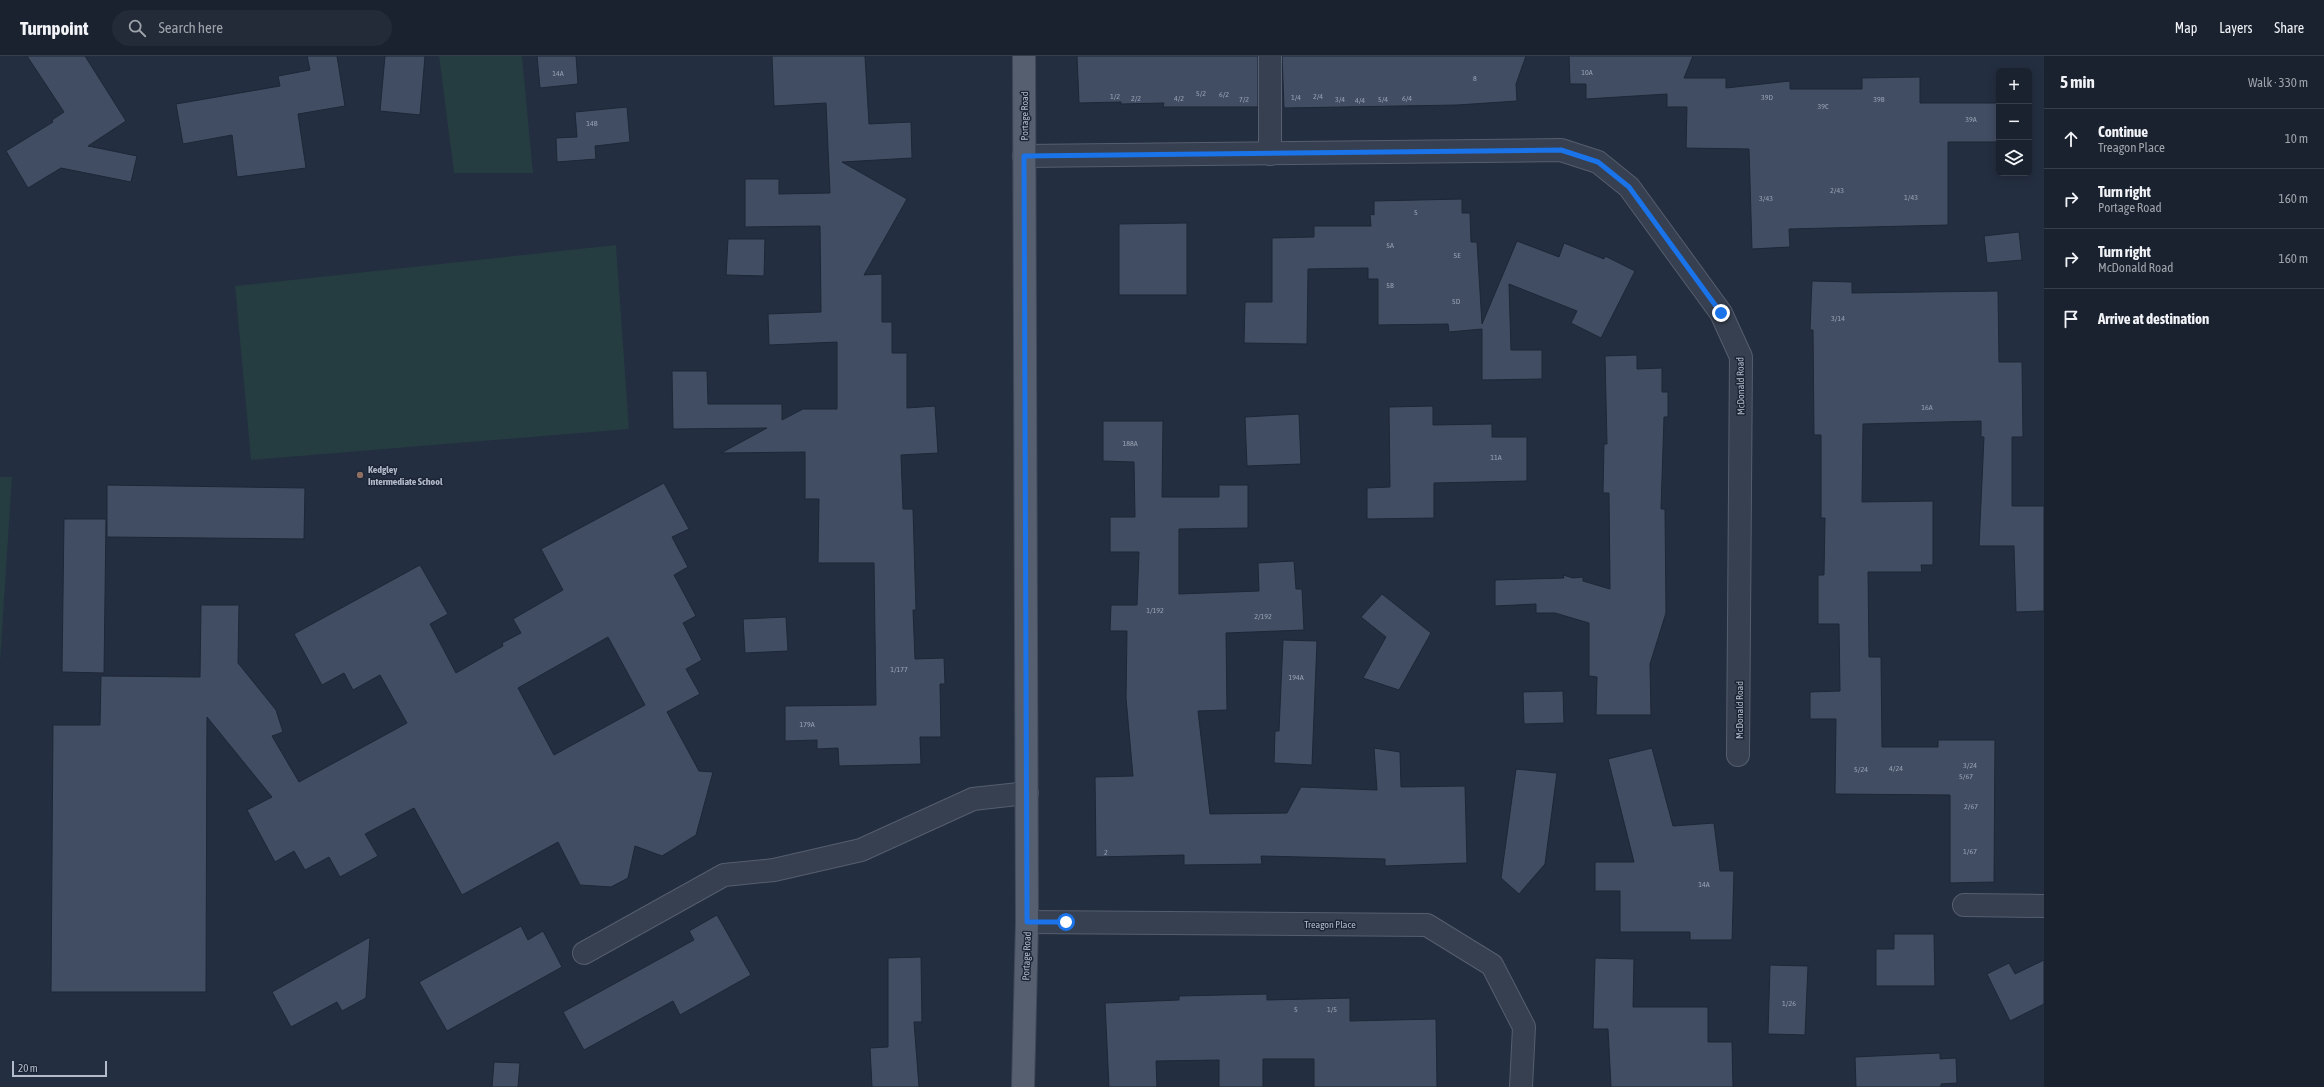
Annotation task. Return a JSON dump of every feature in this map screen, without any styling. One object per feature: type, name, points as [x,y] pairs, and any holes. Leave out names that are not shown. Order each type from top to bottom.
[{"type":"main road","name":"Portage Road","points":[[1023,1087],[1027,922],[1024,56]]},
{"type":"street","points":[[1270,56],[1270,154]]},
{"type":"street","name":"McDonald Road","points":[[1024,156],[1561,150],[1598,162],[1629,187],[1721,313],[1741,357],[1738,755]]},
{"type":"street","points":[[584,953],[724,875],[774,870],[861,850],[973,799],[1027,794]]},
{"type":"street","points":[[1964,905],[2044,906]]},
{"type":"street","name":"Treagon Place","points":[[1027,922],[1427,925],[1492,965],[1524,1027],[1521,1087]]},
{"type":"green space","points":[[439,56],[522,56],[533,173],[454,173]]},
{"type":"green space","points":[[616,245],[629,429],[251,460],[235,286]]},
{"type":"green space","points":[[0,477],[12,477],[0,663]]},
{"type":"building","points":[[27,56],[85,56],[126,121],[88,146],[137,156],[131,182],[61,168],[28,188],[6,151],[53,122],[52,120],[64,112]]},
{"type":"building","points":[[307,56],[337,56],[345,106],[298,114],[306,168],[237,177],[232,135],[183,144],[176,104],[280,86],[278,76],[310,70]]},
{"type":"building","points":[[385,56],[425,56],[420,115],[380,111]]},
{"type":"building","points":[[537,56],[576,56],[578,84],[540,88]]},
{"type":"building","points":[[772,56],[865,56],[869,124],[911,122],[912,158],[842,162],[907,199],[864,275],[882,274],[882,322],[892,322],[892,353],[907,353],[907,408],[935,406],[938,453],[901,455],[903,509],[913,509],[916,610],[913,610],[915,659],[944,658],[945,684],[940,684],[941,737],[920,737],[921,764],[839,766],[838,748],[817,749],[817,740],[785,741],[785,706],[876,705],[874,563],[818,563],[819,499],[805,499],[805,452],[721,453],[767,428],[673,429],[672,371],[707,371],[708,404],[782,404],[782,420],[803,409],[837,409],[837,342],[769,345],[768,314],[821,312],[820,226],[745,227],[745,179],[779,179],[779,194],[830,193],[826,103],[774,106]]},
{"type":"building","points":[[1077,56],[1258,56],[1258,107],[1163,107],[1164,103],[1079,103]]},
{"type":"building","points":[[1282,56],[1526,56],[1516,84],[1517,101],[1457,105],[1284,108]]},
{"type":"building","points":[[1569,56],[1693,56],[1684,78],[1726,78],[1726,88],[1790,81],[1790,89],[1862,89],[1862,78],[1920,77],[1920,103],[1996,103],[1996,142],[1948,142],[1948,225],[1789,229],[1790,247],[1752,249],[1749,149],[1686,148],[1687,107],[1667,107],[1667,94],[1586,99],[1586,84],[1570,84]]},
{"type":"building","points":[[627,107],[630,142],[595,146],[596,159],[557,162],[556,138],[577,137],[575,112]]},
{"type":"building","points":[[1462,199],[1462,213],[1470,213],[1471,242],[1477,242],[1482,324],[1517,241],[1559,257],[1564,243],[1604,259],[1605,256],[1635,271],[1601,338],[1571,323],[1577,311],[1509,284],[1511,350],[1542,350],[1542,379],[1482,380],[1482,329],[1449,332],[1448,324],[1378,325],[1378,279],[1368,279],[1368,268],[1308,269],[1307,344],[1244,343],[1245,302],[1272,302],[1272,238],[1314,237],[1314,226],[1371,226],[1370,214],[1374,215],[1374,201]]},
{"type":"building","points":[[1187,223],[1187,295],[1119,295],[1119,224]]},
{"type":"building","points":[[2019,232],[2022,260],[1987,263],[1984,236]]},
{"type":"building","points":[[728,239],[765,239],[764,276],[726,275]]},
{"type":"building","points":[[1812,281],[1852,282],[1852,293],[1998,291],[1999,362],[2022,362],[2023,437],[2012,437],[2012,506],[2044,506],[2044,611],[2016,612],[2014,546],[1979,546],[1984,437],[1981,437],[1981,421],[1863,424],[1862,502],[1933,501],[1933,565],[1921,565],[1922,572],[1868,572],[1869,657],[1881,657],[1882,747],[1938,747],[1938,740],[1995,740],[1994,882],[1950,883],[1950,795],[1835,794],[1836,719],[1810,719],[1810,692],[1840,691],[1839,624],[1818,624],[1818,575],[1824,575],[1825,518],[1821,518],[1821,435],[1814,435],[1813,330],[1810,330]]},
{"type":"building","points":[[1637,355],[1637,369],[1662,368],[1662,392],[1668,392],[1668,417],[1664,417],[1661,509],[1665,509],[1666,613],[1650,664],[1651,715],[1596,715],[1597,677],[1589,676],[1589,623],[1555,613],[1536,613],[1536,604],[1495,606],[1495,580],[1564,578],[1563,575],[1573,578],[1583,577],[1583,581],[1610,589],[1609,493],[1603,493],[1604,444],[1607,444],[1605,356]]},
{"type":"building","points":[[1433,406],[1433,425],[1492,424],[1492,437],[1527,437],[1527,481],[1434,483],[1434,518],[1367,519],[1367,488],[1390,487],[1389,407]]},
{"type":"building","points":[[1299,414],[1301,464],[1247,466],[1245,417]]},
{"type":"building","points":[[1103,421],[1163,421],[1162,497],[1219,497],[1219,485],[1248,485],[1248,528],[1179,529],[1179,594],[1259,591],[1258,563],[1294,561],[1296,589],[1302,589],[1304,630],[1226,633],[1227,710],[1198,711],[1210,814],[1287,813],[1301,787],[1377,790],[1374,748],[1400,752],[1401,787],[1465,786],[1467,863],[1385,866],[1385,859],[1261,856],[1262,864],[1184,865],[1184,855],[1096,857],[1095,777],[1133,776],[1126,698],[1127,631],[1110,631],[1111,605],[1137,605],[1139,552],[1110,552],[1110,517],[1135,517],[1134,462],[1103,461]]},
{"type":"building","points":[[664,483],[689,529],[672,537],[688,567],[674,575],[696,616],[683,623],[702,660],[686,669],[700,694],[667,712],[699,771],[713,772],[696,835],[662,856],[635,846],[628,878],[611,887],[580,885],[558,842],[462,895],[414,808],[365,834],[378,856],[340,877],[329,857],[305,870],[294,851],[275,862],[247,810],[272,797],[207,717],[206,992],[51,992],[53,725],[100,725],[101,676],[200,677],[201,605],[239,605],[238,663],[276,710],[283,732],[272,736],[299,782],[407,723],[380,675],[353,690],[344,673],[322,685],[294,634],[420,565],[448,614],[430,624],[456,673],[503,646],[502,643],[521,633],[513,619],[563,590],[541,549]],"holes":[[[608,637],[645,705],[554,755],[518,688]]]},
{"type":"building","points":[[107,485],[305,488],[304,539],[107,537]]},
{"type":"building","points":[[64,519],[106,519],[104,673],[62,672]]},
{"type":"building","points":[[1382,594],[1431,633],[1399,690],[1363,678],[1386,637],[1361,617]]},
{"type":"building","points":[[786,617],[788,651],[745,653],[743,619]]},
{"type":"building","points":[[1283,640],[1317,641],[1312,765],[1274,763],[1275,731],[1279,731]]},
{"type":"building","points":[[1563,691],[1564,723],[1524,724],[1523,692]]},
{"type":"building","points":[[1652,748],[1673,826],[1714,823],[1720,871],[1734,871],[1732,940],[1690,940],[1690,932],[1620,932],[1620,891],[1595,891],[1595,862],[1634,862],[1608,759]]},
{"type":"building","points":[[1516,769],[1557,773],[1545,864],[1519,894],[1501,878]]},
{"type":"building","points":[[717,915],[751,975],[680,1015],[673,1001],[584,1050],[563,1012],[694,940],[689,931]]},
{"type":"building","points":[[521,926],[528,940],[543,931],[562,967],[447,1031],[419,982]]},
{"type":"building","points":[[1894,934],[1934,934],[1935,986],[1876,986],[1876,949],[1894,949]]},
{"type":"building","points":[[370,937],[366,998],[342,1011],[337,1002],[291,1027],[272,992]]},
{"type":"building","points":[[921,957],[922,1022],[914,1022],[919,1087],[872,1087],[870,1048],[888,1047],[888,958]]},
{"type":"building","points":[[1595,958],[1634,959],[1633,1007],[1708,1007],[1708,1042],[1732,1042],[1733,1087],[1611,1087],[1608,1029],[1593,1029]]},
{"type":"building","points":[[2044,960],[2044,1004],[2010,1021],[1987,974],[2009,963],[2015,974]]},
{"type":"building","points":[[1770,965],[1808,966],[1805,1035],[1768,1034]]},
{"type":"building","points":[[1267,994],[1267,1000],[1350,998],[1350,1021],[1436,1019],[1437,1087],[1314,1087],[1314,1059],[1263,1059],[1263,1087],[1219,1087],[1219,1060],[1156,1061],[1157,1087],[1109,1087],[1105,1003],[1179,1000],[1179,996]]},
{"type":"building","points":[[1940,1053],[1940,1059],[1956,1058],[1957,1083],[1941,1084],[1941,1087],[1856,1087],[1855,1057]]},
{"type":"building","points":[[494,1062],[520,1063],[518,1087],[492,1087]]},
{"type":"place","name":"Kedgley Intermediate School","points":[[360,475]]},
{"type":"route","points":[[1066,922],[1027,922],[1024,156],[1561,150],[1598,162],[1629,187],[1721,313]]}]
